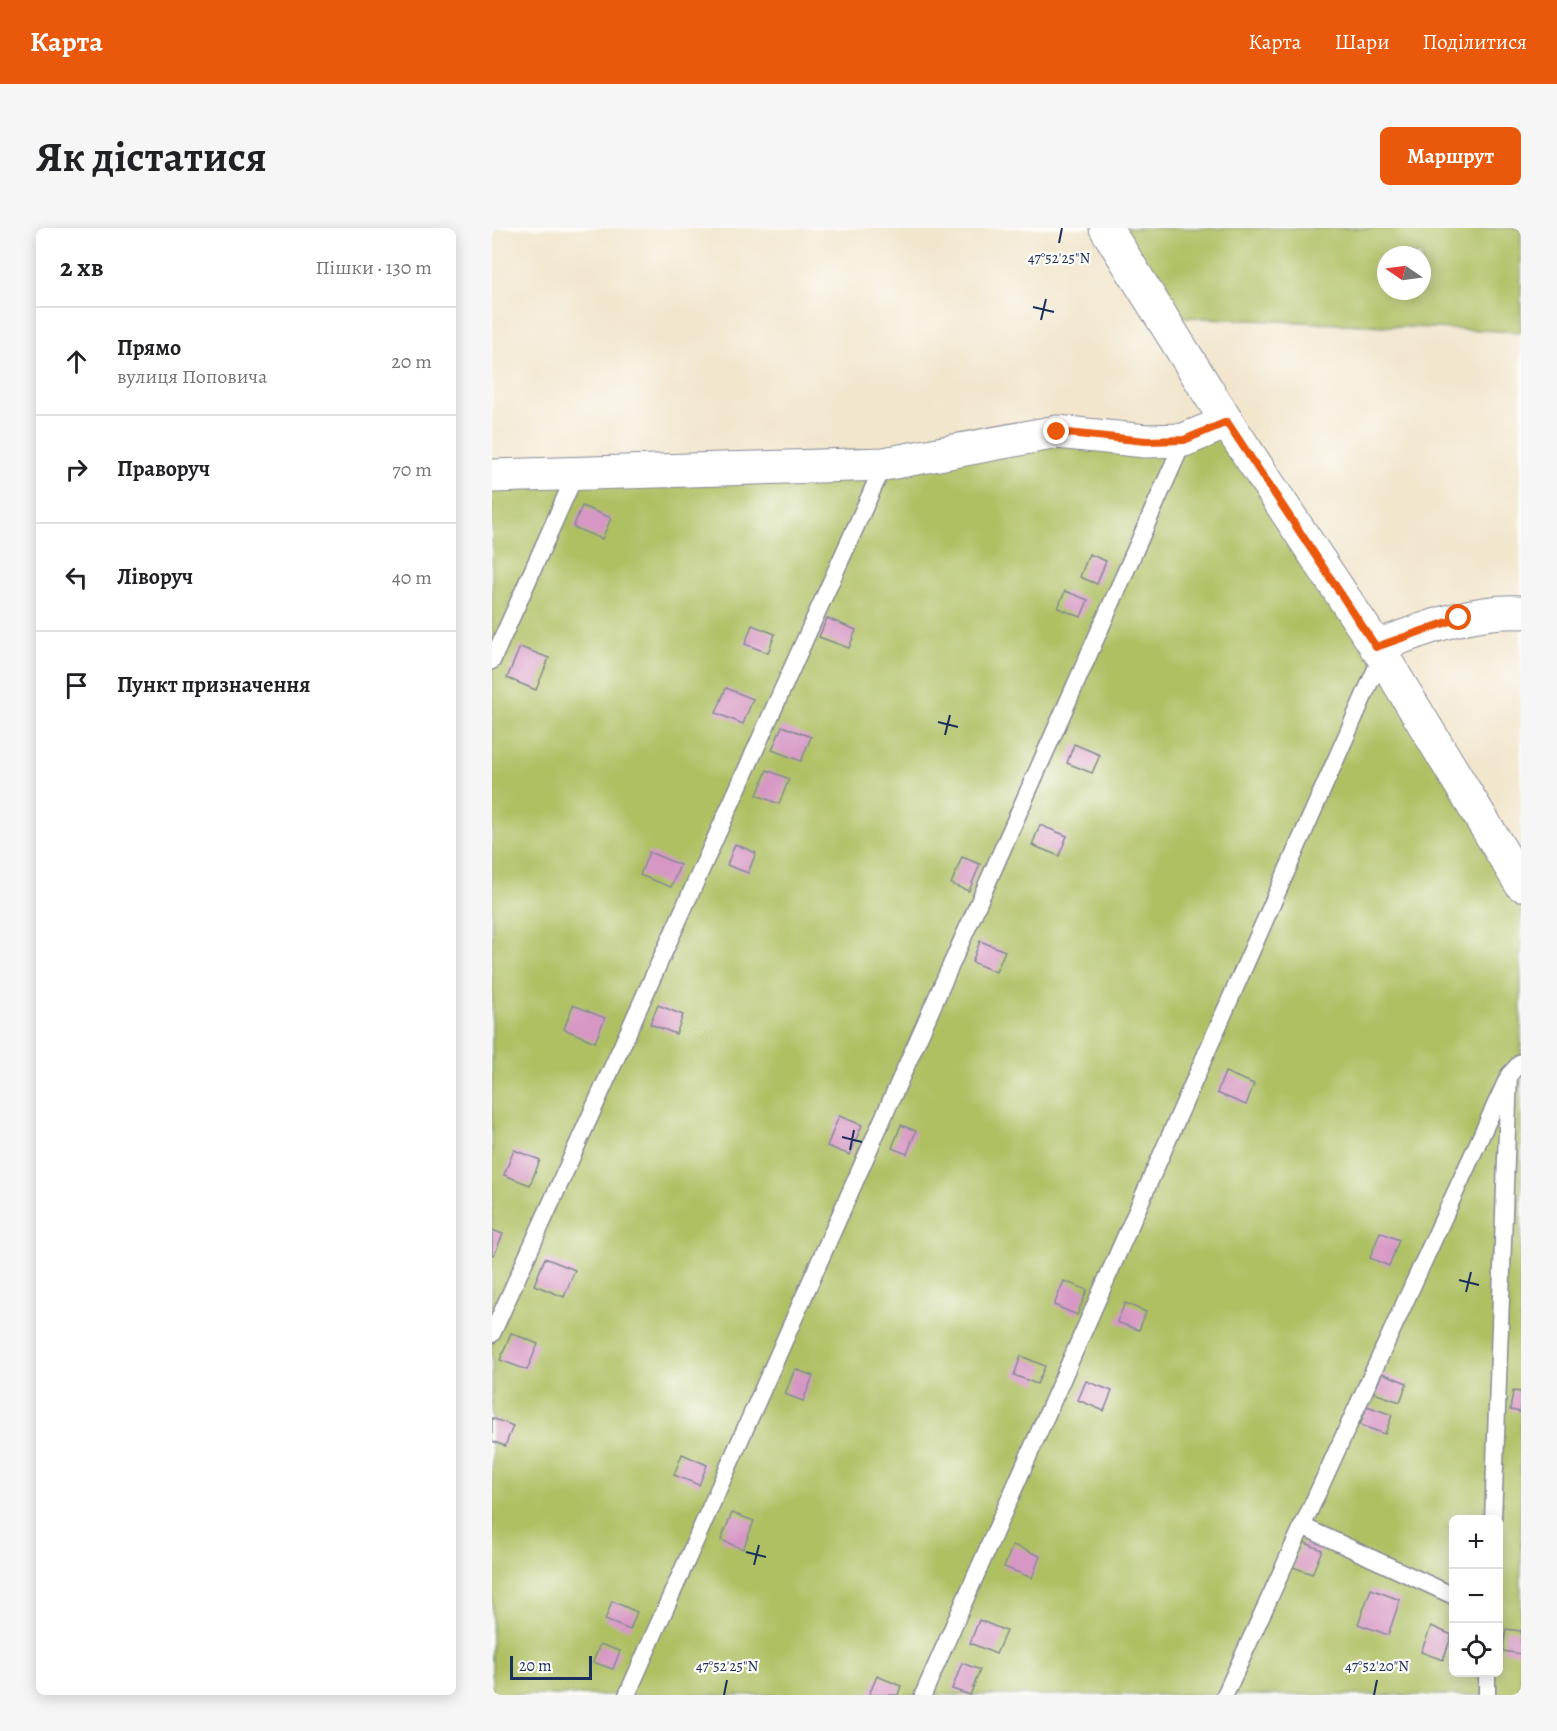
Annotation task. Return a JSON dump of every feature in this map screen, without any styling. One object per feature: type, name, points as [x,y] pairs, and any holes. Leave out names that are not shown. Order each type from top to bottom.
[{"type":"street","points":[[1106,228],[1227,422],[1379,651],[1521,884]]},
{"type":"street","points":[[492,476],[884,464],[1057,432],[1146,441],[1184,440],[1227,422]]},
{"type":"street","points":[[1379,651],[1459,618],[1503,611],[1521,612]]},
{"type":"lane","points":[[627,1695],[1184,440]]},
{"type":"lane","points":[[492,1334],[884,464]]},
{"type":"lane","points":[[492,661],[576,473]]},
{"type":"lane","points":[[923,1695],[1379,651]]},
{"type":"lane","points":[[1225,1695],[1509,1075],[1521,1062]]},
{"type":"lane","points":[[1493,1515],[1509,1075]]},
{"type":"lane","points":[[1302,1526],[1449,1594]]},
{"type":"lane","points":[[1487,1695],[1488,1677]]},
{"type":"green space","points":[[1106,228],[1521,228],[1521,332],[1161,316]]},
{"type":"green space","points":[[1227,422],[1521,884],[1521,1695],[492,1695],[492,476],[576,473]]},
{"type":"building","points":[[582,506],[611,518],[602,539],[573,527]]},
{"type":"building","points":[[1089,554],[1106,561],[1097,584],[1080,577]]},
{"type":"building","points":[[1065,591],[1088,600],[1081,617],[1058,608]]},
{"type":"building","points":[[827,618],[856,630],[849,648],[819,637]]},
{"type":"building","points":[[752,625],[775,634],[768,653],[745,644]]},
{"type":"building","points":[[520,647],[549,658],[536,690],[507,678]]},
{"type":"building","points":[[726,688],[753,699],[743,724],[716,713]]},
{"type":"building","points":[[782,726],[811,737],[801,761],[772,750]]},
{"type":"building","points":[[1074,744],[1100,755],[1092,773],[1067,763]]},
{"type":"building","points":[[767,770],[789,779],[779,804],[757,795]]},
{"type":"building","points":[[1040,825],[1067,836],[1059,856],[1032,845]]},
{"type":"building","points":[[735,844],[756,853],[748,873],[727,865]]},
{"type":"building","points":[[649,852],[680,865],[671,887],[640,875]]},
{"type":"building","points":[[962,857],[980,864],[969,891],[951,884]]},
{"type":"building","points":[[980,941],[1005,951],[996,972],[972,962]]},
{"type":"building","points":[[573,1005],[605,1018],[595,1042],[564,1029]]},
{"type":"building","points":[[658,1005],[683,1015],[676,1034],[650,1024]]},
{"type":"building","points":[[1225,1072],[1254,1084],[1246,1105],[1217,1093]]},
{"type":"building","points":[[839,1116],[862,1125],[850,1155],[827,1146]]},
{"type":"building","points":[[901,1125],[916,1131],[907,1154],[892,1148]]},
{"type":"building","points":[[514,1150],[540,1160],[530,1185],[504,1175]]},
{"type":"building","points":[[492,1230],[503,1234],[494,1255],[492,1255]]},
{"type":"building","points":[[1380,1232],[1399,1240],[1389,1266],[1370,1258]]},
{"type":"building","points":[[545,1258],[575,1270],[564,1297],[534,1285]]},
{"type":"building","points":[[1064,1281],[1087,1290],[1077,1315],[1054,1305]]},
{"type":"building","points":[[1125,1303],[1146,1312],[1139,1330],[1117,1322]]},
{"type":"building","points":[[511,1333],[538,1344],[527,1370],[500,1360]]},
{"type":"building","points":[[1021,1356],[1045,1366],[1037,1384],[1014,1375]]},
{"type":"building","points":[[795,1369],[813,1376],[803,1401],[785,1394]]},
{"type":"building","points":[[1382,1373],[1407,1383],[1400,1402],[1374,1393]]},
{"type":"building","points":[[1086,1381],[1112,1391],[1104,1411],[1078,1400]]},
{"type":"building","points":[[1513,1391],[1521,1392],[1521,1412],[1510,1410]]},
{"type":"building","points":[[1367,1406],[1392,1415],[1385,1434],[1360,1425]]},
{"type":"building","points":[[492,1418],[513,1426],[505,1446],[492,1441]]},
{"type":"building","points":[[682,1454],[707,1465],[699,1485],[674,1475]]},
{"type":"building","points":[[732,1513],[754,1521],[743,1549],[721,1540]]},
{"type":"building","points":[[1303,1542],[1322,1550],[1312,1574],[1293,1567]]},
{"type":"building","points":[[1013,1545],[1040,1556],[1032,1578],[1004,1567]]},
{"type":"building","points":[[1371,1589],[1400,1600],[1388,1635],[1358,1624]]},
{"type":"building","points":[[612,1601],[637,1612],[630,1630],[605,1620]]},
{"type":"building","points":[[979,1620],[1006,1631],[996,1654],[970,1643]]},
{"type":"building","points":[[1431,1626],[1449,1634],[1449,1643],[1443,1660],[1421,1652]]},
{"type":"building","points":[[1506,1629],[1521,1631],[1521,1654],[1503,1651]]},
{"type":"building","points":[[600,1644],[620,1651],[613,1669],[593,1662]]},
{"type":"building","points":[[962,1663],[980,1670],[970,1695],[952,1689]]},
{"type":"building","points":[[877,1676],[901,1686],[898,1695],[869,1695]]},
{"type":"route","points":[[1057,432],[1146,441],[1184,440],[1227,422],[1376,647],[1419,630],[1459,618]]}]
